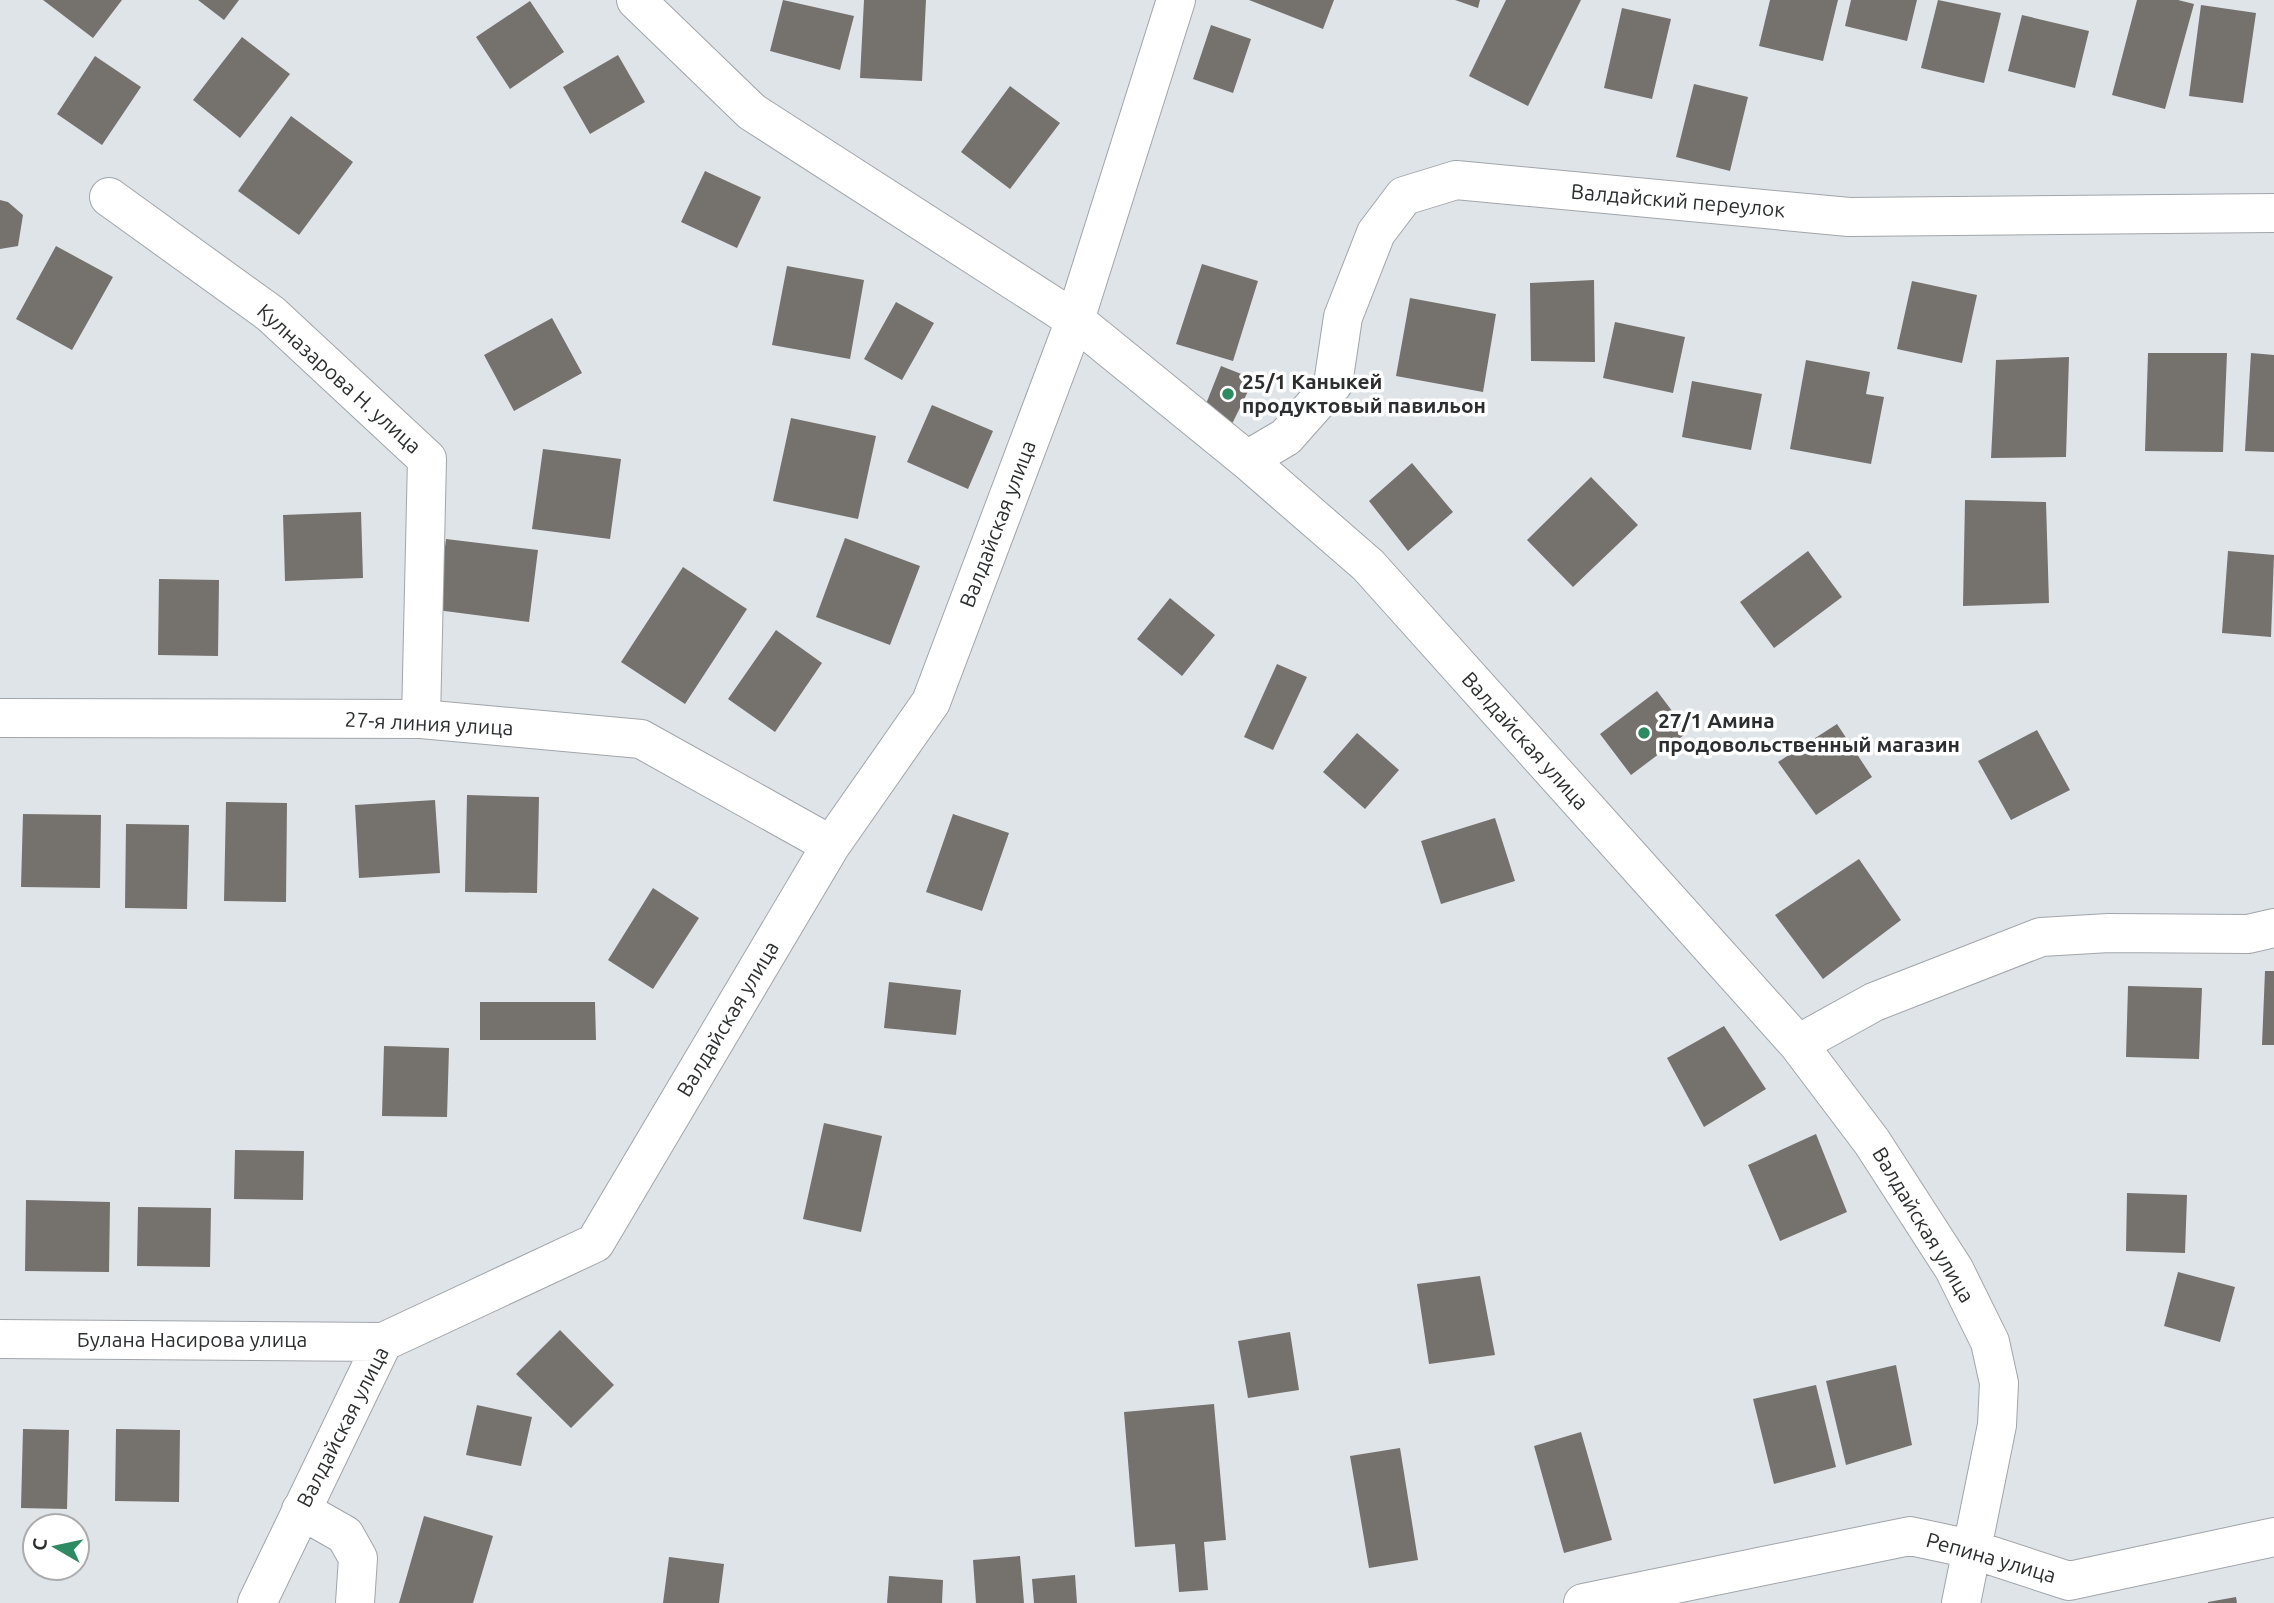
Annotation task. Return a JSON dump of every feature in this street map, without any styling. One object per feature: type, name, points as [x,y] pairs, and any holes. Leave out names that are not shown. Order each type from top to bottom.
[{"type":"street","name":"Валдайская улица","points":[[636,0],[752,112],[1075,320],[1247,460],[1368,565],[1798,1044],[1872,1142],[1932,1234],[1954,1269],[1990,1342],[1999,1383],[1997,1425],[1961,1603]]},
{"type":"street","name":"Валдайская улица","points":[[257,1603],[383,1342],[595,1242],[831,845],[931,702],[1075,320],[1175,0]]},
{"type":"street","name":"Валдайский переулок","points":[[1247,460],[1286,437],[1333,384],[1343,317],[1376,233],[1404,196],[1456,180],[1849,217],[2274,213]]},
{"type":"street","name":"Кулназарова Н. улица","points":[[109,197],[271,314],[427,459],[421,719]]},
{"type":"street","name":"27-я линия улица","points":[[0,718],[421,719],[641,739],[831,845]]},
{"type":"street","points":[[1798,1044],[1874,1002],[2041,937],[2109,933],[2248,934],[2274,928]]},
{"type":"street","name":"Булана Насирова улица","points":[[0,1339],[383,1342]]},
{"type":"street","points":[[301,1510],[345,1535],[358,1558],[355,1603]]},
{"type":"street","name":"Репина улица","points":[[1583,1603],[1910,1536],[1971,1549],[2069,1581],[2274,1537]]},
{"type":"building","points":[[43,0],[122,0],[93,38]]},
{"type":"building","points":[[198,0],[239,0],[224,20]]},
{"type":"building","points":[[783,0],[854,16],[840,70],[770,51]]},
{"type":"building","points":[[864,0],[926,0],[922,81],[860,78]]},
{"type":"building","points":[[1249,0],[1334,0],[1323,29]]},
{"type":"building","points":[[1455,0],[1480,0],[1478,8]]},
{"type":"building","points":[[1506,0],[1581,0],[1528,106],[1469,76]]},
{"type":"building","points":[[1770,0],[1838,0],[1823,61],[1759,46]]},
{"type":"building","points":[[1851,0],[1917,0],[1907,41],[1845,26]]},
{"type":"building","points":[[1938,0],[2001,13],[1984,83],[1921,68]]},
{"type":"building","points":[[2137,0],[2178,0],[2194,4],[2165,109],[2112,95]]},
{"type":"building","points":[[530,1],[564,52],[510,89],[476,37]]},
{"type":"building","points":[[2201,5],[2256,13],[2243,103],[2189,96]]},
{"type":"building","points":[[1622,8],[1671,19],[1652,99],[1604,88]]},
{"type":"building","points":[[2022,15],[2089,31],[2075,88],[2008,71]]},
{"type":"building","points":[[1211,25],[1251,39],[1233,93],[1193,79]]},
{"type":"building","points":[[242,37],[290,74],[240,138],[193,100]]},
{"type":"building","points":[[618,55],[645,102],[590,134],[563,87]]},
{"type":"building","points":[[95,56],[141,87],[102,145],[57,114]]},
{"type":"building","points":[[1694,84],[1748,97],[1730,171],[1676,157]]},
{"type":"building","points":[[1010,86],[1060,123],[1010,189],[961,152]]},
{"type":"building","points":[[291,116],[353,162],[299,235],[238,191]]},
{"type":"building","points":[[705,171],[761,197],[737,248],[681,222]]},
{"type":"building","points":[[0,200],[8,202],[23,215],[18,246],[0,249]]},
{"type":"building","points":[[56,246],[113,277],[72,350],[16,319]]},
{"type":"building","points":[[1202,264],[1258,281],[1233,361],[1176,344]]},
{"type":"building","points":[[787,266],[864,280],[850,359],[772,345]]},
{"type":"building","points":[[1594,280],[1595,362],[1531,361],[1530,283]]},
{"type":"building","points":[[1912,281],[1977,295],[1962,363],[1897,349]]},
{"type":"building","points":[[1410,298],[1496,314],[1483,392],[1396,376]]},
{"type":"building","points":[[896,302],[934,323],[902,380],[864,359]]},
{"type":"building","points":[[552,318],[582,373],[514,411],[484,355]]},
{"type":"building","points":[[1615,322],[1685,337],[1673,393],[1603,378]]},
{"type":"building","points":[[2148,353],[2227,353],[2223,452],[2145,451]]},
{"type":"building","points":[[2251,353],[2274,355],[2274,452],[2245,451]]},
{"type":"building","points":[[2069,357],[2066,457],[1991,458],[1996,360]]},
{"type":"building","points":[[1806,360],[1870,372],[1866,394],[1884,397],[1871,464],[1790,449]]},
{"type":"building","name":"25/1 Каныкей продуктовый павильон","points":[[1221,366],[1254,379],[1232,424],[1204,409]]},
{"type":"building","points":[[1692,381],[1762,394],[1751,450],[1682,437]]},
{"type":"building","points":[[932,405],[993,431],[968,489],[907,462]]},
{"type":"building","points":[[791,418],[876,436],[858,519],[773,501]]},
{"type":"building","points":[[543,449],[621,459],[610,539],[532,529]]},
{"type":"building","points":[[1412,463],[1453,512],[1408,551],[1369,501]]},
{"type":"building","points":[[1591,477],[1638,525],[1573,587],[1527,540]]},
{"type":"building","points":[[1965,500],[2046,502],[2049,603],[1963,606]]},
{"type":"building","points":[[361,512],[363,578],[285,581],[283,515]]},
{"type":"building","points":[[845,538],[920,566],[890,645],[816,617]]},
{"type":"building","points":[[446,539],[538,550],[529,622],[437,610]]},
{"type":"building","points":[[1808,551],[1842,597],[1774,648],[1740,602]]},
{"type":"building","points":[[2228,551],[2274,555],[2271,637],[2222,633]]},
{"type":"building","points":[[683,567],[747,609],[685,704],[621,662]]},
{"type":"building","points":[[159,579],[219,580],[218,656],[158,655]]},
{"type":"building","points":[[1170,598],[1215,635],[1182,676],[1137,639]]},
{"type":"building","points":[[776,630],[822,663],[775,732],[728,699]]},
{"type":"building","points":[[1277,664],[1307,677],[1273,750],[1244,737]]},
{"type":"building","name":"27/1 Амина продовольственный магазин","points":[[1657,691],[1688,732],[1631,775],[1600,734]]},
{"type":"building","points":[[1837,724],[1872,777],[1816,815],[1778,762]]},
{"type":"building","points":[[2037,730],[2070,790],[2011,820],[1978,761]]},
{"type":"building","points":[[1357,733],[1399,770],[1365,809],[1323,772]]},
{"type":"building","points":[[467,795],[539,797],[537,893],[465,892]]},
{"type":"building","points":[[435,800],[440,873],[359,878],[355,805]]},
{"type":"building","points":[[226,802],[287,803],[286,902],[224,901]]},
{"type":"building","points":[[23,814],[101,815],[100,888],[21,887]]},
{"type":"building","points":[[953,814],[1009,833],[982,911],[926,892]]},
{"type":"building","points":[[1495,818],[1515,881],[1441,904],[1421,841]]},
{"type":"building","points":[[126,824],[189,825],[187,909],[125,908]]},
{"type":"building","points":[[1859,859],[1901,920],[1823,979],[1775,915]]},
{"type":"building","points":[[653,888],[699,918],[653,989],[608,960]]},
{"type":"building","points":[[2265,971],[2274,971],[2274,1045],[2262,1045]]},
{"type":"building","points":[[889,982],[961,990],[956,1035],[884,1028]]},
{"type":"building","points":[[2128,986],[2202,988],[2199,1059],[2126,1057]]},
{"type":"building","points":[[480,1002],[595,1002],[596,1040],[480,1040]]},
{"type":"building","points":[[1724,1026],[1766,1089],[1704,1127],[1667,1058]]},
{"type":"building","points":[[384,1046],[449,1048],[447,1117],[382,1116]]},
{"type":"building","points":[[824,1123],[882,1136],[861,1232],[803,1219]]},
{"type":"building","points":[[1816,1134],[1847,1212],[1780,1241],[1748,1165]]},
{"type":"building","points":[[235,1150],[304,1151],[303,1200],[234,1199]]},
{"type":"building","points":[[2127,1193],[2187,1195],[2185,1253],[2126,1251]]},
{"type":"building","points":[[26,1200],[110,1202],[109,1272],[25,1271]]},
{"type":"building","points":[[138,1207],[211,1208],[210,1267],[137,1266]]},
{"type":"building","points":[[2178,1272],[2235,1287],[2220,1342],[2164,1326]]},
{"type":"building","points":[[1480,1276],[1495,1355],[1429,1364],[1417,1284]]},
{"type":"building","points":[[560,1330],[614,1385],[571,1428],[516,1374]]},
{"type":"building","points":[[1290,1332],[1299,1390],[1248,1398],[1238,1341]]},
{"type":"building","points":[[1896,1365],[1912,1445],[1846,1465],[1826,1381]]},
{"type":"building","points":[[1816,1385],[1836,1467],[1774,1484],[1753,1399]]},
{"type":"building","points":[[1214,1404],[1226,1540],[1204,1542],[1208,1590],[1179,1592],[1175,1544],[1135,1547],[1124,1412]]},
{"type":"building","points":[[477,1405],[532,1417],[521,1466],[466,1455]]},
{"type":"building","points":[[23,1429],[69,1430],[67,1509],[21,1508]]},
{"type":"building","points":[[116,1429],[180,1430],[179,1502],[115,1501]]},
{"type":"building","points":[[1581,1432],[1612,1540],[1564,1553],[1534,1446]]},
{"type":"building","points":[[1400,1448],[1418,1560],[1369,1568],[1350,1456]]},
{"type":"building","points":[[424,1516],[493,1536],[473,1603],[399,1603]]},
{"type":"building","points":[[1020,1556],[1024,1603],[976,1603],[973,1560]]},
{"type":"building","points":[[669,1557],[724,1564],[719,1603],[663,1603]]},
{"type":"building","points":[[1075,1575],[1077,1603],[1034,1603],[1032,1579]]},
{"type":"building","points":[[889,1576],[943,1580],[942,1603],[887,1603]]},
{"type":"building","points":[[2236,1597],[2237,1603],[2208,1603],[2208,1602]]},
{"type":"place","name":"25/1 Каныкей продуктовый павильон","points":[[1228,394]]},
{"type":"place","name":"27/1 Амина продовольственный магазин","points":[[1644,733]]}]
